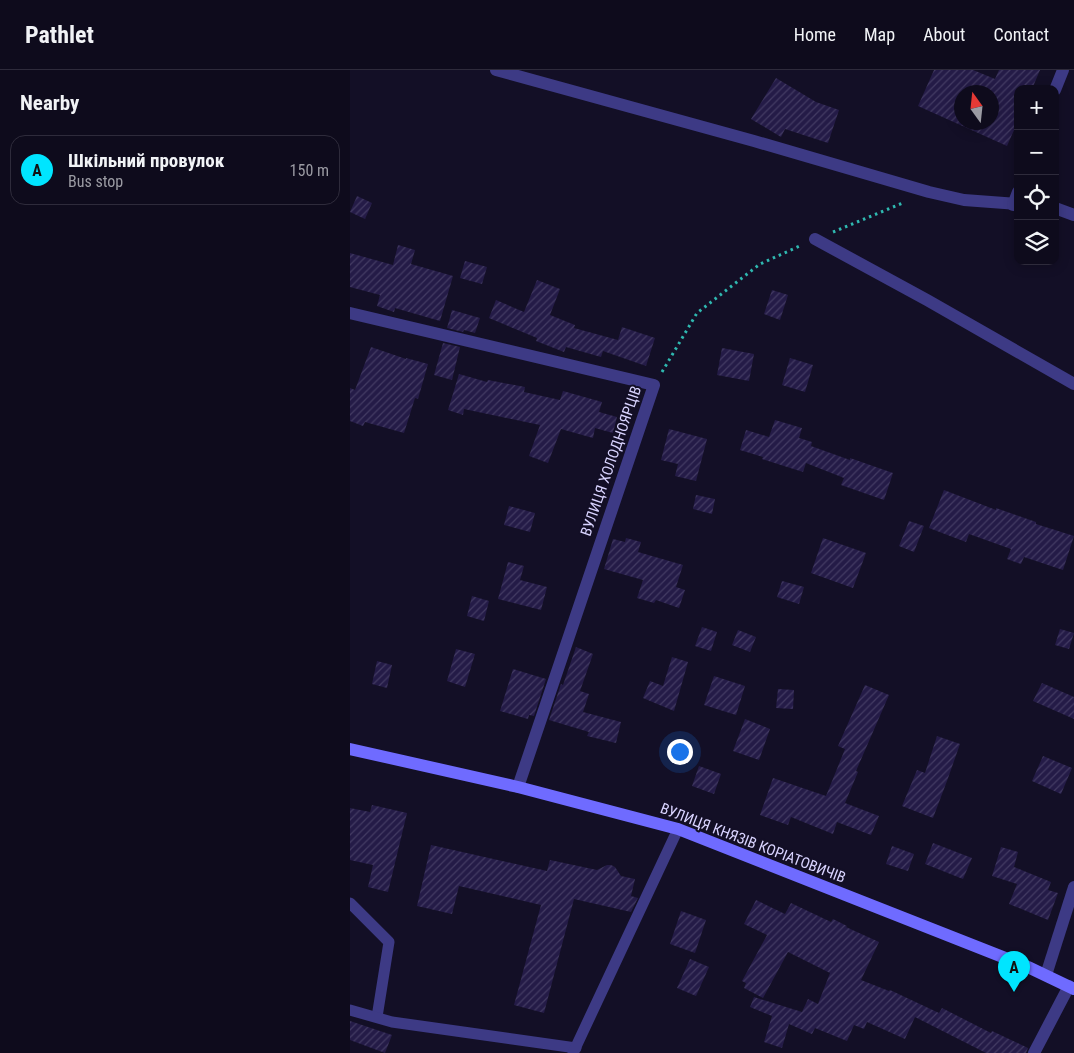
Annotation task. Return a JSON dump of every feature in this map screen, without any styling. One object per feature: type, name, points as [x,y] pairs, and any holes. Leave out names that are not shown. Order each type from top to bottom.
[{"type":"main road","name":"ВУЛИЦЯ КНЯЗІВ КОРІАТОВИЧІВ","points":[[350,749],[518,786],[678,829],[1046,975],[1071,988]]},
{"type":"street","points":[[496,70],[754,141],[929,192],[964,200],[1014,204]]},
{"type":"street","points":[[1057,85],[1063,70]]},
{"type":"street","points":[[1059,209],[1074,215]]},
{"type":"street","points":[[815,239],[936,305],[1074,384]]},
{"type":"street","name":"ВУЛИЦЯ ХОЛОДНОЯРЦІВ","points":[[350,314],[654,385],[518,786]]},
{"type":"street","points":[[1046,975],[1074,887]]},
{"type":"street","points":[[1034,1053],[1071,988]]},
{"type":"lane","points":[[350,1010],[392,1022],[574,1050],[678,829]]},
{"type":"lane","points":[[350,903],[389,942],[377,1017]]},
{"type":"path","points":[[654,385],[697,313],[760,264],[929,192]]},
{"type":"building","points":[[934,70],[973,70],[995,79],[999,70],[1040,70],[1034,85],[1014,85],[1014,130],[1007,146],[971,130],[999,130],[999,85],[954,85],[954,122],[918,106]]},
{"type":"building","points":[[776,78],[816,102],[839,110],[828,143],[785,129],[781,137],[751,119]]},
{"type":"building","points":[[357,196],[372,203],[365,219],[350,212]]},
{"type":"building","points":[[398,245],[415,250],[411,264],[453,276],[440,321],[395,308],[394,312],[377,306],[380,295],[350,287],[350,253],[393,265]]},
{"type":"building","points":[[465,261],[487,267],[482,284],[460,278]]},
{"type":"building","points":[[537,280],[560,289],[550,315],[575,325],[574,328],[618,340],[622,327],[655,338],[646,366],[603,351],[601,357],[566,347],[564,352],[536,341],[537,338],[489,318],[496,300],[524,312]]},
{"type":"building","points":[[772,290],[788,295],[780,320],[764,314]]},
{"type":"building","points":[[452,310],[480,318],[475,333],[447,328]]},
{"type":"building","points":[[443,343],[460,347],[452,380],[434,375]]},
{"type":"building","points":[[371,347],[428,364],[418,399],[415,398],[404,433],[365,422],[363,426],[350,421],[350,388],[355,390]]},
{"type":"building","points":[[722,348],[754,354],[749,381],[717,375]]},
{"type":"building","points":[[790,358],[813,365],[805,392],[782,385]]},
{"type":"building","points":[[459,374],[487,382],[488,380],[525,387],[524,392],[560,400],[563,391],[602,402],[599,412],[617,417],[613,433],[595,428],[593,438],[561,429],[548,463],[529,456],[540,425],[464,409],[463,415],[448,410]]},
{"type":"building","points":[[775,420],[802,428],[799,438],[812,442],[811,446],[893,473],[884,500],[841,485],[844,478],[806,463],[803,472],[740,450],[746,430],[769,437]]},
{"type":"building","points":[[669,429],[707,439],[696,481],[675,476],[678,464],[661,460]]},
{"type":"building","points":[[944,490],[996,510],[996,508],[1036,522],[1036,524],[1074,536],[1063,570],[1024,557],[1021,564],[1007,559],[1011,549],[969,534],[966,542],[929,528]]},
{"type":"building","points":[[696,495],[715,499],[712,514],[693,509]]},
{"type":"building","points":[[509,506],[535,513],[530,532],[504,525]]},
{"type":"building","points":[[909,521],[924,526],[914,552],[899,546]]},
{"type":"building","points":[[626,538],[641,542],[638,552],[683,565],[676,587],[685,590],[679,608],[656,600],[654,603],[637,598],[643,580],[604,569],[613,539],[625,542]]},
{"type":"building","points":[[823,538],[866,553],[853,588],[811,573]]},
{"type":"building","points":[[508,562],[524,566],[520,580],[547,587],[541,610],[498,599]]},
{"type":"building","points":[[782,581],[804,587],[799,604],[777,597]]},
{"type":"building","points":[[472,596],[489,601],[484,621],[467,616]]},
{"type":"building","points":[[702,627],[717,632],[711,651],[695,646]]},
{"type":"building","points":[[1060,629],[1074,633],[1069,649],[1055,645]]},
{"type":"building","points":[[738,630],[756,637],[750,652],[732,645]]},
{"type":"building","points":[[576,647],[593,654],[580,691],[589,694],[583,712],[621,722],[616,743],[587,736],[589,732],[549,720]]},
{"type":"building","points":[[456,649],[475,654],[465,687],[447,681]]},
{"type":"building","points":[[672,657],[688,662],[674,711],[643,698],[650,681],[663,686]]},
{"type":"building","points":[[377,661],[392,665],[387,688],[372,684]]},
{"type":"building","points":[[513,669],[546,679],[534,716],[529,715],[528,719],[500,711]]},
{"type":"building","points":[[714,676],[745,686],[736,715],[704,705]]},
{"type":"building","points":[[1042,683],[1074,697],[1074,719],[1033,701]]},
{"type":"building","points":[[865,685],[889,695],[856,771],[858,772],[845,803],[879,816],[871,835],[837,822],[833,834],[791,817],[788,825],[760,815],[773,778],[826,796],[845,749],[838,746]]},
{"type":"building","points":[[778,689],[794,690],[793,709],[776,708]]},
{"type":"building","points":[[745,719],[770,729],[759,760],[733,751]]},
{"type":"building","points":[[937,736],[960,744],[933,818],[902,806],[917,770],[925,773]]},
{"type":"building","points":[[1043,756],[1072,768],[1061,794],[1032,781]]},
{"type":"building","points":[[699,766],[721,774],[714,794],[692,786]]},
{"type":"building","points":[[372,805],[407,813],[388,892],[368,887],[373,865],[350,860],[350,808],[370,812]]},
{"type":"building","points":[[933,843],[972,858],[963,879],[925,864]]},
{"type":"building","points":[[431,845],[547,871],[550,860],[597,870],[611,865],[615,867],[621,876],[635,879],[631,896],[638,898],[631,912],[574,899],[544,1013],[514,1005],[541,905],[459,886],[452,914],[417,906]]},
{"type":"building","points":[[892,846],[914,854],[908,871],[886,864]]},
{"type":"building","points":[[1001,847],[1018,852],[1014,867],[1051,882],[1048,890],[1058,893],[1048,920],[1009,904],[1017,884],[992,876]]},
{"type":"building","points":[[756,900],[785,914],[791,903],[831,922],[833,919],[879,942],[861,980],[890,990],[939,1013],[942,1008],[991,1033],[992,1031],[1028,1048],[1026,1053],[986,1053],[915,1017],[905,1039],[867,1022],[864,1029],[854,1025],[847,1041],[815,1028],[812,1034],[789,1024],[782,1048],[764,1042],[772,1016],[750,1007],[754,997],[802,1012],[808,999],[818,1004],[830,973],[788,952],[763,998],[744,988],[746,983],[742,981],[767,935],[744,924]]},
{"type":"building","points":[[681,911],[706,920],[695,953],[670,944]]},
{"type":"building","points":[[690,959],[709,967],[696,996],[677,988]]},
{"type":"building","points":[[350,1021],[392,1035],[385,1053],[350,1040]]},
{"type":"place","name":"Шкільний провулок","points":[[1014,992]]}]
